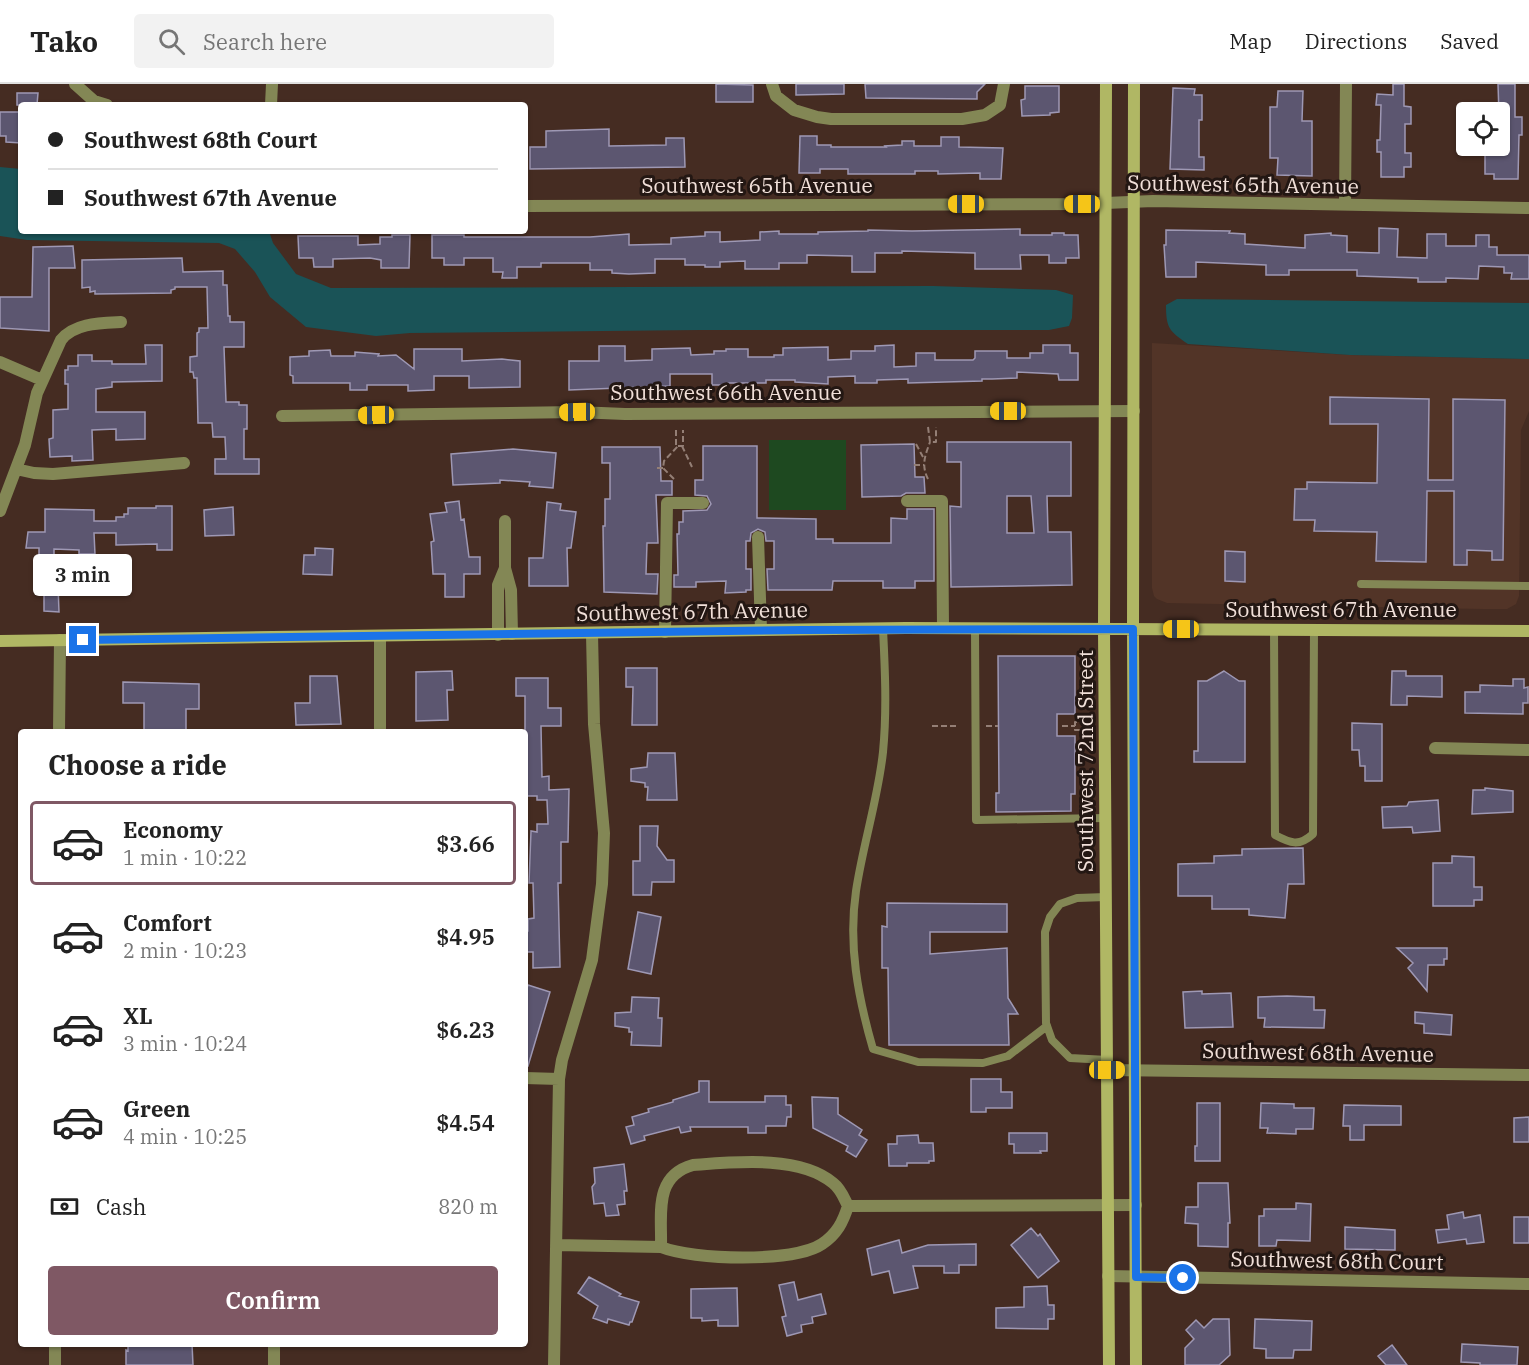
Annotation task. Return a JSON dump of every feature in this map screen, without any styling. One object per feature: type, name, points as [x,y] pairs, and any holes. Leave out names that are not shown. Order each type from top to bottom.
[{"type":"main road","name":"Southwest 72nd Street","points":[[1106,84],[1107,410],[1104,629],[1109,1365]]},
{"type":"main road","points":[[1134,84],[1133,629],[1136,1365]]},
{"type":"main road","name":"Southwest 67th Avenue","points":[[0,641],[943,628],[1529,631]]},
{"type":"street","points":[[75,84],[97,102]]},
{"type":"street","points":[[272,84],[272,102]]},
{"type":"street","points":[[772,84],[776,96],[785,105],[805,114],[831,119],[954,120],[985,115],[1000,105],[1004,84]]},
{"type":"street","points":[[1345,205],[1346,84]]},
{"type":"street","name":"Southwest 65th Avenue","points":[[528,206],[1153,201],[1529,208]]},
{"type":"street","points":[[0,511],[29,429],[37,393],[56,348],[65,334],[82,327],[121,322]]},
{"type":"street","points":[[0,362],[42,380]]},
{"type":"street","name":"Southwest 66th Avenue","points":[[282,416],[577,412],[625,414],[1134,411]]},
{"type":"street","points":[[16,469],[54,474],[184,463]]},
{"type":"street","points":[[907,501],[942,501],[943,628]]},
{"type":"street","points":[[665,632],[667,503],[703,503]]},
{"type":"street","points":[[505,520],[505,568],[511,591],[512,634]]},
{"type":"street","points":[[758,537],[761,630]]},
{"type":"street","points":[[498,635],[498,590],[505,568]]},
{"type":"street","points":[[554,1365],[559,1079],[592,960],[602,884],[604,833],[594,724],[592,634]]},
{"type":"street","points":[[380,636],[380,729]]},
{"type":"street","points":[[59,729],[60,640]]},
{"type":"street","points":[[1435,748],[1529,750]]},
{"type":"street","name":"Southwest 68th Avenue","points":[[1107,1065],[1135,1070],[1529,1075]]},
{"type":"street","points":[[528,1078],[559,1079]]},
{"type":"street","points":[[556,1245],[661,1248],[675,1253],[701,1256],[794,1254],[810,1250],[830,1238],[839,1229],[848,1206],[836,1184],[808,1170],[767,1163],[684,1167],[672,1175],[664,1188],[661,1248]]},
{"type":"street","points":[[848,1206],[1136,1205]]},
{"type":"street","name":"Southwest 68th Court","points":[[1108,1276],[1529,1284]]},
{"type":"street","points":[[55,1347],[55,1365]]},
{"type":"street","points":[[274,1347],[274,1365]]},
{"type":"lane","points":[[1361,584],[1529,586]]},
{"type":"lane","points":[[883,629],[883,754],[863,851],[855,912],[854,965],[861,1006],[873,1048],[918,1062],[982,1063],[1008,1056],[1047,1026]]},
{"type":"lane","points":[[975,629],[976,820],[1106,818]]},
{"type":"lane","points":[[1274,629],[1275,835],[1288,842],[1305,842],[1313,834],[1314,629]]},
{"type":"lane","points":[[1107,897],[1077,898],[1060,904],[1050,917],[1045,932],[1047,1026],[1052,1040],[1070,1058],[1107,1065]]},
{"type":"path","points":[[924,459],[930,442],[928,427]]},
{"type":"path","points":[[930,442],[936,442],[936,427]]},
{"type":"path","points":[[676,430],[676,446],[678,446]]},
{"type":"path","points":[[684,430],[682,446],[692,467]]},
{"type":"path","points":[[916,444],[921,449],[924,470],[928,479]]},
{"type":"path","points":[[663,468],[663,460],[678,446],[682,446]]},
{"type":"path","points":[[914,465],[924,465]]},
{"type":"path","points":[[657,468],[663,468],[674,479]]},
{"type":"path","points":[[1075,726],[1075,722],[1089,722]]},
{"type":"path","points":[[932,726],[957,726]]},
{"type":"path","points":[[983,726],[998,726]]},
{"type":"path","points":[[1062,726],[1075,726]]},
{"type":"path","points":[[1075,726],[1075,730],[1089,730]]},
{"type":"shaded area","points":[[1152,343],[1350,355],[1529,359],[1529,411],[1521,430],[1519,596],[1516,604],[1507,609],[1483,609],[1167,603],[1157,599],[1152,588]]},
{"type":"green space","points":[[769,440],[846,440],[846,510],[769,510]]},
{"type":"water","points":[[0,167],[18,169],[18,234],[270,234],[273,243],[296,274],[331,288],[933,286],[1056,290],[1073,295],[1072,318],[1069,326],[1049,330],[700,330],[410,333],[376,336],[306,327],[270,297],[255,272],[235,249],[219,243],[27,240],[0,236]]},
{"type":"water","points":[[1177,299],[1529,303],[1529,359],[1350,355],[1188,344],[1173,332],[1168,324],[1166,305]]},
{"type":"building","points":[[716,84],[753,85],[753,102],[716,102]]},
{"type":"building","points":[[796,84],[844,84],[844,94],[796,95]]},
{"type":"building","points":[[865,84],[985,84],[977,92],[977,99],[866,98]]},
{"type":"building","points":[[1393,84],[1404,84],[1404,106],[1411,107],[1411,124],[1405,124],[1405,153],[1411,153],[1411,167],[1404,167],[1404,177],[1381,177],[1381,152],[1377,152],[1377,140],[1380,140],[1381,105],[1376,105],[1377,94],[1393,95]]},
{"type":"building","points":[[1498,84],[1515,84],[1515,117],[1522,117],[1522,135],[1519,135],[1518,179],[1494,179],[1494,174],[1485,174],[1485,156],[1510,156],[1510,102],[1499,102]]},
{"type":"building","points":[[1025,86],[1059,86],[1059,112],[1050,113],[1050,115],[1022,116],[1021,100],[1025,99]]},
{"type":"building","points":[[1173,88],[1195,89],[1194,95],[1202,95],[1199,157],[1204,157],[1204,170],[1170,169]]},
{"type":"building","points":[[1278,91],[1303,91],[1302,121],[1312,121],[1312,176],[1277,175],[1278,158],[1270,158],[1270,107],[1277,107]]},
{"type":"building","points":[[17,93],[38,93],[37,102],[18,102],[17,105]]},
{"type":"building","points":[[0,112],[18,112],[18,143],[6,142],[6,136],[0,136]]},
{"type":"building","points":[[609,129],[609,146],[666,145],[666,138],[684,138],[685,167],[530,169],[530,147],[546,147],[546,131]]},
{"type":"building","points":[[800,136],[817,136],[817,145],[831,145],[831,147],[886,147],[902,145],[902,141],[914,141],[914,146],[941,146],[941,137],[959,137],[959,147],[1003,148],[1001,179],[980,179],[980,173],[938,174],[938,171],[915,171],[915,174],[848,174],[848,169],[820,169],[820,173],[799,173]]},
{"type":"building","points":[[1379,228],[1398,229],[1397,257],[1427,258],[1427,234],[1446,234],[1446,246],[1476,246],[1476,235],[1489,235],[1489,247],[1497,247],[1497,255],[1529,255],[1529,279],[1511,279],[1512,273],[1504,273],[1504,267],[1479,266],[1478,279],[1446,278],[1446,282],[1418,282],[1418,278],[1357,276],[1357,270],[1289,270],[1289,275],[1266,275],[1266,265],[1196,262],[1196,277],[1166,277],[1164,245],[1166,245],[1166,230],[1230,231],[1229,233],[1245,234],[1245,244],[1305,248],[1305,235],[1331,233],[1331,235],[1347,236],[1347,252],[1379,253]]},
{"type":"building","points":[[1020,229],[1020,235],[1064,233],[1064,235],[1078,235],[1079,258],[1066,258],[1066,263],[1049,263],[1049,255],[1020,255],[1021,269],[975,269],[975,253],[902,251],[902,253],[875,253],[875,272],[852,272],[852,256],[807,255],[807,263],[779,263],[779,269],[745,269],[745,261],[720,262],[720,267],[705,267],[705,265],[685,265],[685,259],[655,259],[655,273],[629,274],[612,273],[612,270],[590,270],[590,263],[541,263],[541,267],[517,267],[517,278],[502,278],[503,272],[493,272],[493,258],[464,258],[464,265],[444,265],[444,258],[432,258],[432,235],[590,237],[629,234],[629,245],[671,244],[671,238],[705,236],[705,232],[720,232],[720,242],[760,240],[760,232],[779,231],[779,234],[818,234],[818,232],[868,230]]},
{"type":"building","points":[[392,235],[410,235],[409,268],[381,268],[381,260],[370,258],[333,259],[333,267],[314,267],[313,258],[299,258],[298,236],[358,236],[358,245],[380,244],[380,237],[392,237]]},
{"type":"building","points":[[73,246],[75,268],[49,268],[49,331],[0,328],[0,297],[32,297],[33,247]]},
{"type":"building","points":[[182,258],[183,272],[223,271],[223,285],[227,285],[230,322],[244,322],[244,347],[224,347],[226,402],[239,402],[239,405],[247,405],[244,459],[259,459],[259,474],[215,474],[215,459],[226,459],[225,437],[213,437],[212,423],[198,423],[197,378],[194,378],[193,372],[190,372],[190,357],[197,356],[199,328],[208,328],[207,287],[175,287],[171,293],[95,294],[95,291],[90,292],[90,287],[82,288],[82,260]]},
{"type":"building","points":[[145,345],[162,345],[162,381],[112,382],[112,387],[96,389],[96,412],[145,412],[145,439],[116,440],[116,429],[92,430],[93,460],[72,461],[72,456],[50,457],[49,439],[53,438],[53,410],[68,409],[68,384],[65,384],[65,370],[68,370],[68,366],[78,366],[78,355],[92,355],[92,361],[112,361],[112,364],[146,364]]},
{"type":"building","points":[[894,345],[894,367],[916,366],[916,353],[935,353],[935,360],[973,360],[975,351],[1007,351],[1007,358],[1030,358],[1030,353],[1043,353],[1043,345],[1070,345],[1070,353],[1078,353],[1078,380],[1059,380],[1058,374],[1017,372],[1017,378],[982,379],[982,381],[908,383],[908,379],[855,383],[855,376],[828,377],[828,384],[795,382],[795,380],[766,380],[766,383],[712,385],[712,374],[670,374],[670,386],[569,390],[569,361],[599,361],[599,346],[625,346],[625,361],[652,360],[652,349],[690,348],[691,355],[714,354],[714,351],[726,351],[726,349],[748,349],[748,357],[774,357],[774,355],[783,355],[783,348],[828,347],[828,360],[851,359],[851,351],[875,351],[875,346]]},
{"type":"building","points":[[414,349],[462,349],[462,361],[502,359],[520,361],[520,387],[469,388],[469,376],[434,376],[434,390],[408,391],[408,385],[367,385],[367,390],[350,390],[350,383],[293,383],[293,376],[290,375],[290,357],[309,356],[309,351],[330,350],[331,356],[355,356],[355,352],[379,354],[378,356],[396,355],[414,369]]},
{"type":"building","points":[[1330,397],[1429,399],[1428,480],[1453,480],[1453,399],[1505,400],[1503,560],[1492,560],[1492,551],[1467,550],[1467,565],[1454,565],[1454,491],[1427,491],[1426,562],[1376,561],[1377,532],[1314,531],[1315,520],[1294,520],[1295,489],[1307,489],[1307,482],[1377,483],[1378,424],[1330,424]]},
{"type":"building","points":[[947,442],[1071,442],[1071,496],[1047,496],[1048,532],[1071,532],[1072,585],[951,587],[950,506],[961,507],[961,462],[947,462]],"holes":[[[1007,496],[1031,496],[1034,533],[1007,533]]]},
{"type":"building","points":[[914,444],[915,477],[924,477],[925,493],[862,497],[861,445]]},
{"type":"building","points":[[703,446],[757,446],[757,518],[816,519],[816,539],[833,539],[833,543],[891,543],[891,518],[907,519],[907,509],[934,509],[934,581],[915,581],[915,588],[883,588],[883,581],[833,581],[832,590],[768,590],[767,569],[774,569],[774,541],[766,541],[765,532],[758,529],[751,533],[750,541],[746,541],[746,569],[751,569],[751,590],[725,593],[726,581],[696,582],[696,587],[674,587],[674,575],[678,575],[677,534],[679,534],[679,522],[683,522],[683,511],[707,510],[711,504],[707,496],[695,495],[695,480],[703,480]]},
{"type":"building","points":[[602,447],[660,447],[661,481],[672,481],[672,495],[656,495],[658,543],[647,543],[646,574],[658,574],[657,594],[604,592],[603,526],[605,526],[605,499],[610,499],[610,463],[602,463]]},
{"type":"building","points":[[513,449],[556,453],[553,488],[529,486],[530,482],[500,480],[500,483],[453,485],[451,454]]},
{"type":"building","points":[[459,501],[469,557],[480,557],[480,574],[464,574],[464,597],[445,597],[445,574],[433,574],[431,542],[434,541],[430,514],[447,512],[445,503]]},
{"type":"building","points":[[547,502],[561,504],[560,510],[576,512],[571,548],[567,548],[568,586],[529,586],[529,558],[543,558]]},
{"type":"building","points":[[156,506],[172,506],[172,550],[157,550],[157,544],[116,545],[116,533],[94,533],[95,554],[79,554],[79,550],[54,549],[54,585],[58,585],[59,612],[44,611],[44,593],[39,593],[39,548],[26,548],[28,532],[45,532],[45,509],[94,510],[94,521],[116,521],[116,517],[124,517],[124,514],[128,514],[128,508],[156,508]]},
{"type":"building","points":[[233,507],[234,535],[205,536],[204,510]]},
{"type":"building","points":[[315,548],[333,549],[332,575],[303,574],[304,555],[315,555]]},
{"type":"building","points":[[1225,551],[1245,552],[1245,582],[1225,581]]},
{"type":"building","points":[[998,656],[1075,656],[1075,714],[1057,714],[1057,736],[1075,736],[1075,794],[1071,794],[1071,811],[996,812],[996,793],[999,793]]},
{"type":"building","points":[[626,668],[657,668],[657,725],[632,725],[633,687],[626,687]]},
{"type":"building","points":[[452,671],[453,690],[447,690],[448,720],[416,721],[416,672]]},
{"type":"building","points":[[1224,671],[1239,681],[1245,681],[1245,762],[1194,762],[1194,751],[1198,751],[1198,681],[1207,681]]},
{"type":"building","points":[[1392,671],[1406,671],[1406,676],[1442,676],[1442,697],[1407,696],[1407,705],[1391,705]]},
{"type":"building","points":[[310,676],[337,676],[341,724],[296,725],[295,703],[310,703]]},
{"type":"building","points":[[516,678],[548,678],[548,708],[561,708],[561,726],[541,726],[542,777],[549,776],[549,790],[569,789],[568,842],[561,842],[561,883],[558,883],[560,967],[533,968],[533,952],[528,952],[528,919],[534,918],[533,883],[529,883],[531,831],[537,832],[537,824],[548,824],[547,800],[537,800],[537,796],[528,796],[528,729],[525,729],[525,696],[516,696]]},
{"type":"building","points":[[1513,679],[1524,679],[1524,688],[1528,687],[1528,703],[1523,703],[1523,714],[1465,713],[1465,692],[1480,692],[1480,685],[1513,686]]},
{"type":"building","points":[[123,682],[199,684],[199,709],[186,709],[186,729],[144,729],[144,703],[123,703]]},
{"type":"building","points":[[1352,723],[1382,724],[1382,781],[1365,781],[1365,766],[1360,766],[1359,750],[1352,750]]},
{"type":"building","points":[[648,753],[675,753],[677,800],[647,800],[648,787],[645,787],[645,783],[631,781],[631,769],[647,767]]},
{"type":"building","points":[[1485,788],[1513,791],[1513,812],[1472,814],[1473,790],[1485,790]]},
{"type":"building","points":[[1438,800],[1440,831],[1413,833],[1412,827],[1383,828],[1382,807],[1407,806],[1409,802]]},
{"type":"building","points":[[640,826],[658,826],[657,846],[667,860],[674,860],[674,882],[652,882],[651,895],[633,895],[633,861],[640,861]]},
{"type":"building","points":[[1303,848],[1304,884],[1288,884],[1285,918],[1249,915],[1249,909],[1212,909],[1212,896],[1178,896],[1178,864],[1214,863],[1214,856],[1242,855],[1242,849]]},
{"type":"building","points":[[1452,856],[1474,857],[1474,887],[1482,887],[1482,900],[1474,900],[1474,906],[1433,906],[1433,863],[1452,863]]},
{"type":"building","points":[[887,903],[1007,904],[1007,932],[930,932],[930,954],[1007,948],[1008,998],[1018,1014],[1008,1014],[1009,1045],[889,1045],[888,968],[882,968],[882,926],[887,927]]},
{"type":"building","points":[[638,912],[661,917],[651,974],[628,969]]},
{"type":"building","points":[[1397,948],[1447,948],[1447,959],[1444,959],[1444,965],[1428,965],[1427,991],[1408,968],[1413,963]]},
{"type":"building","points":[[528,985],[550,992],[528,1066]]},
{"type":"building","points":[[1202,991],[1202,994],[1231,993],[1233,1027],[1185,1028],[1183,992]]},
{"type":"building","points":[[632,997],[659,998],[658,1018],[662,1018],[661,1046],[631,1045],[632,1032],[629,1032],[629,1028],[615,1026],[615,1013],[631,1012]]},
{"type":"building","points":[[1258,997],[1314,997],[1314,1010],[1325,1010],[1324,1028],[1264,1027],[1265,1018],[1258,1018]]},
{"type":"building","points":[[1415,1012],[1452,1015],[1451,1035],[1424,1033],[1424,1024],[1415,1023]]},
{"type":"building","points":[[971,1079],[1001,1079],[1001,1092],[1012,1092],[1012,1108],[986,1108],[986,1112],[971,1112]]},
{"type":"building","points":[[699,1081],[709,1081],[709,1102],[765,1102],[765,1096],[786,1096],[786,1105],[791,1105],[791,1117],[787,1117],[786,1126],[766,1126],[766,1133],[748,1133],[748,1127],[690,1127],[691,1131],[681,1133],[679,1127],[644,1136],[645,1140],[631,1144],[626,1127],[634,1125],[632,1117],[649,1112],[648,1109],[699,1092]]},
{"type":"building","points":[[812,1097],[838,1098],[838,1114],[862,1130],[859,1135],[867,1140],[856,1157],[846,1151],[848,1146],[813,1128]]},
{"type":"building","points":[[1197,1103],[1220,1103],[1220,1161],[1195,1161]]},
{"type":"building","points":[[1261,1103],[1294,1104],[1294,1108],[1314,1108],[1313,1129],[1296,1129],[1296,1134],[1267,1133],[1268,1128],[1260,1128]]},
{"type":"building","points":[[1344,1105],[1401,1106],[1401,1125],[1364,1125],[1364,1140],[1350,1140],[1350,1126],[1343,1126]]},
{"type":"building","points":[[1529,1117],[1529,1142],[1514,1142],[1514,1118]]},
{"type":"building","points":[[1009,1133],[1047,1133],[1047,1151],[1014,1153],[1014,1144],[1009,1144]]},
{"type":"building","points":[[918,1135],[919,1143],[933,1143],[934,1161],[907,1163],[907,1166],[889,1166],[888,1144],[897,1144],[897,1136]]},
{"type":"building","points":[[624,1164],[627,1191],[624,1191],[625,1204],[617,1205],[619,1215],[606,1216],[604,1203],[594,1204],[592,1187],[595,1183],[594,1168]]},
{"type":"building","points":[[1198,1183],[1228,1183],[1230,1223],[1228,1223],[1228,1247],[1198,1246],[1198,1224],[1185,1223],[1186,1207],[1198,1207]]},
{"type":"building","points":[[1296,1203],[1311,1204],[1310,1241],[1277,1240],[1276,1246],[1259,1246],[1259,1216],[1264,1216],[1264,1209],[1296,1209]]},
{"type":"building","points":[[1463,1212],[1464,1218],[1480,1215],[1484,1242],[1467,1244],[1466,1239],[1438,1243],[1436,1230],[1449,1229],[1447,1215]]},
{"type":"building","points":[[1514,1217],[1529,1217],[1529,1243],[1514,1243]]},
{"type":"building","points":[[1345,1227],[1395,1230],[1395,1250],[1345,1249]]},
{"type":"building","points":[[1031,1228],[1038,1236],[1040,1234],[1059,1261],[1038,1278],[1011,1245]]},
{"type":"building","points":[[899,1240],[902,1253],[928,1245],[976,1244],[976,1265],[959,1265],[959,1273],[944,1273],[944,1266],[913,1266],[918,1288],[894,1293],[889,1271],[872,1275],[867,1249]]},
{"type":"building","points":[[589,1277],[621,1294],[619,1296],[639,1302],[629,1325],[608,1319],[607,1323],[593,1318],[598,1306],[578,1293]]},
{"type":"building","points":[[794,1282],[798,1300],[821,1294],[826,1314],[812,1317],[813,1323],[801,1325],[802,1332],[787,1336],[782,1317],[786,1316],[779,1285]]},
{"type":"building","points":[[1047,1286],[1048,1305],[1054,1305],[1054,1319],[1048,1319],[1048,1329],[996,1328],[996,1308],[1024,1307],[1024,1287]]},
{"type":"building","points":[[737,1288],[738,1326],[718,1326],[718,1320],[702,1321],[702,1318],[691,1318],[691,1289]]},
{"type":"building","points":[[1213,1319],[1229,1319],[1230,1355],[1219,1365],[1185,1365],[1185,1348],[1194,1339],[1186,1330],[1196,1320],[1204,1328]]},
{"type":"building","points":[[1255,1319],[1312,1321],[1311,1350],[1294,1350],[1293,1358],[1266,1358],[1266,1349],[1254,1348]]},
{"type":"building","points":[[1462,1344],[1518,1347],[1517,1365],[1480,1365],[1480,1363],[1461,1362]]},
{"type":"building","points":[[1392,1345],[1407,1365],[1386,1365],[1378,1356]]},
{"type":"building","points":[[128,1347],[192,1347],[193,1365],[126,1365],[126,1350],[128,1351]]},
{"type":"route","points":[[83,640],[943,628],[1133,629],[1136,1277],[1183,1278]]}]
